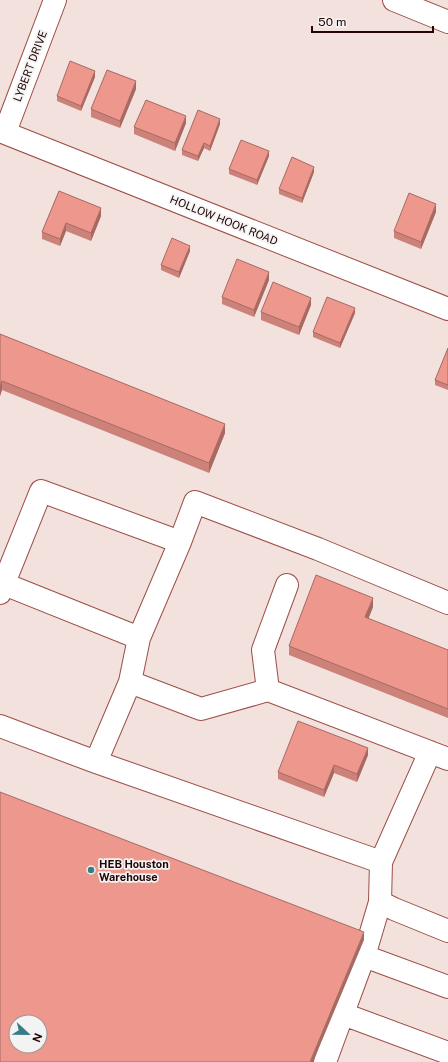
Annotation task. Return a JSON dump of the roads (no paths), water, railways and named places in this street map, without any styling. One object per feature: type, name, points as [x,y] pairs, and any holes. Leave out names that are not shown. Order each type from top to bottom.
[{"type":"street","name":"LYBERT DRIVE","points":[[2,131],[55,0]]},
{"type":"street","points":[[394,0],[448,22]]},
{"type":"street","name":"HOLLOW HOOK ROAD","points":[[2,131],[448,309]]},
{"type":"street","points":[[140,638],[2,589],[41,491],[180,542]]},
{"type":"street","points":[[96,762],[130,682],[140,638],[195,502],[318,549],[448,604]]},
{"type":"street","points":[[268,690],[263,650],[287,585]]},
{"type":"street","points":[[130,682],[201,709],[268,690],[439,755],[381,862],[380,902],[364,956],[325,1062]]},
{"type":"street","points":[[0,726],[96,762],[381,862]]},
{"type":"street","points":[[380,902],[448,931]]},
{"type":"street","points":[[364,956],[448,987]]},
{"type":"street","points":[[343,1014],[448,1053]]},
{"type":"place","name":"HEB Houston Warehouse","points":[[91,870]]}]
